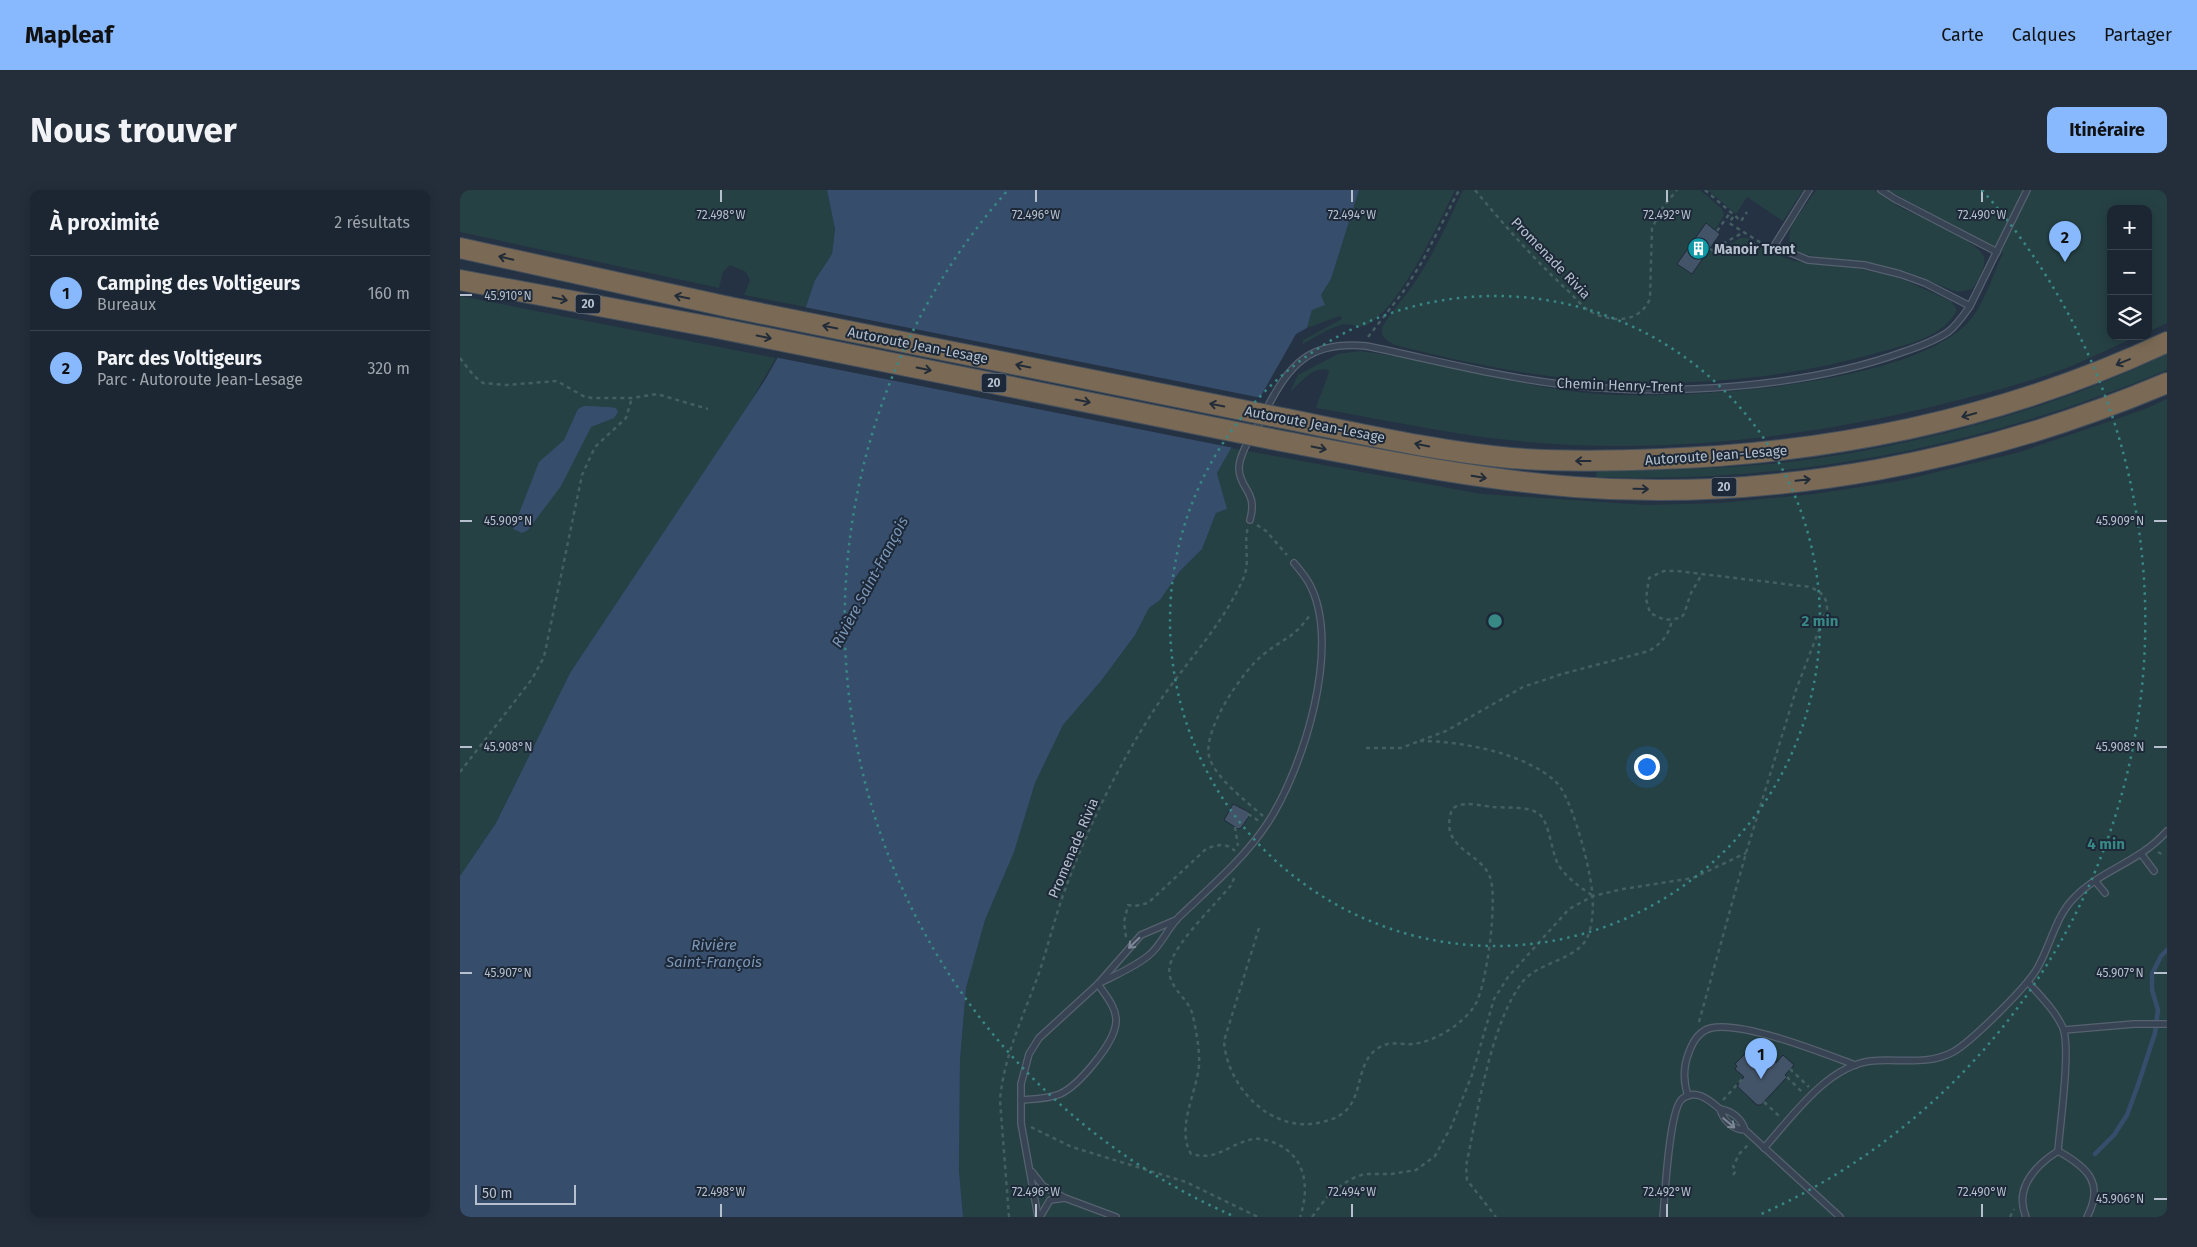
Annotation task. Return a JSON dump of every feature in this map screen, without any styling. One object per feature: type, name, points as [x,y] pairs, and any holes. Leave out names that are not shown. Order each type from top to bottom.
[{"type":"highway","name":"Autoroute Jean-Lesage","points":[[460,248],[729,307],[1282,418],[1443,449],[1521,459],[1607,461],[1752,454],[1836,443],[1943,422],[2061,386],[2167,342]]},
{"type":"highway","name":"Autoroute Jean-Lesage","points":[[460,280],[716,328],[1424,468],[1506,480],[1607,489],[1720,487],[1821,478],[1927,459],[2039,430],[2097,411],[2167,383]]},
{"type":"lane","points":[[1809,190],[1774,246],[1808,260],[1864,265],[1900,274],[1925,283],[1970,306]]},
{"type":"lane","points":[[1881,190],[1997,252]]},
{"type":"lane","name":"Chemin Henry-Trent","points":[[1250,520],[1254,508],[1253,501],[1240,474],[1240,462],[1279,386],[1300,360],[1312,352],[1329,346],[1347,344],[1366,346],[1558,384],[1635,388],[1736,385],[1836,372],[1880,360],[1925,344],[1947,332],[1959,322],[1970,306],[2027,190]]},
{"type":"lane","points":[[1098,984],[1150,955],[1176,920],[1241,857],[1268,822],[1296,768],[1314,701],[1320,649],[1316,605],[1310,585],[1294,563]]},
{"type":"lane","points":[[1764,1148],[1828,1080],[1837,1073],[1855,1065],[1872,1061],[1921,1061],[1952,1052],[1970,1038],[2028,982],[2045,954],[2064,911],[2076,896],[2142,855],[2167,831]]},
{"type":"lane","points":[[2142,855],[2154,871]]},
{"type":"lane","points":[[2096,882],[2104,893]]},
{"type":"lane","points":[[1039,1217],[1021,1123],[1024,1068],[1039,1038],[1098,984],[1129,947],[1142,935],[1176,920]]},
{"type":"lane","points":[[2028,982],[2057,1015],[2064,1030],[2066,1054],[2058,1151]]},
{"type":"lane","points":[[1021,1100],[1050,1098],[1072,1088],[1112,1037],[1116,1022],[1115,1012],[1098,984]]},
{"type":"lane","points":[[2064,1030],[2134,1024],[2167,1024]]},
{"type":"lane","points":[[1688,1096],[1684,1081],[1686,1058],[1700,1034],[1711,1028],[1731,1028],[1807,1047],[1855,1065]]},
{"type":"lane","points":[[1663,1217],[1674,1119],[1679,1103],[1688,1096],[1704,1096],[1720,1108],[1728,1110],[1743,1123],[1745,1130],[1754,1139],[1840,1217]]},
{"type":"lane","points":[[2026,1217],[2022,1208],[2026,1182],[2045,1160],[2058,1151]]},
{"type":"lane","points":[[2058,1151],[2079,1163],[2093,1181],[2095,1193],[2087,1217]]},
{"type":"lane","points":[[1031,1170],[1043,1186],[1065,1198],[1116,1217]]},
{"type":"lane","points":[[1039,1217],[1050,1200],[1065,1198]]},
{"type":"path","points":[[1366,346],[1370,334],[1403,292],[1422,262],[1459,190]]},
{"type":"path","name":"Promenade Rivia","points":[[1474,190],[1531,256],[1589,311],[1618,320],[1641,314],[1646,308],[1650,299],[1652,228],[1663,207],[1677,190]]},
{"type":"path","points":[[1705,190],[1740,222],[1746,212]]},
{"type":"path","points":[[1717,231],[1730,213]]},
{"type":"path","points":[[1733,216],[1729,223],[1771,250],[1774,246]]},
{"type":"path","points":[[1710,249],[1714,251],[1744,232]]},
{"type":"path","points":[[460,358],[474,376],[483,383],[514,385],[557,380],[583,396],[592,398],[632,398],[657,394],[708,409]]},
{"type":"path","points":[[460,772],[532,678],[544,657],[582,475],[595,447],[626,418],[632,398]]},
{"type":"path","points":[[1250,520],[1266,531],[1287,555]]},
{"type":"path","name":"Promenade Rivia","points":[[1009,1217],[1000,1100],[1001,1085],[1011,1049],[1040,969],[1055,918],[1111,782],[1154,709],[1220,619],[1244,577],[1248,560],[1246,534],[1250,520]]},
{"type":"path","points":[[1700,1034],[1701,1008],[1746,853],[1796,690],[1827,609],[1827,601],[1821,592],[1810,587],[1702,574],[1664,571],[1649,578],[1646,600],[1650,614],[1653,617],[1672,620],[1681,618],[1691,593],[1702,574]]},
{"type":"path","points":[[1268,822],[1222,776],[1210,758],[1208,747],[1216,724],[1234,689],[1247,671],[1263,654],[1298,632],[1316,605]]},
{"type":"path","points":[[1366,748],[1392,749],[1420,741],[1446,731],[1523,687],[1562,674],[1649,651],[1660,644],[1669,632],[1672,620]]},
{"type":"path","points":[[1420,741],[1448,741],[1493,751],[1527,764],[1556,782],[1563,792],[1581,839],[1593,896],[1589,934],[1584,944],[1539,968],[1525,979],[1512,998],[1495,1039],[1466,1166],[1467,1180],[1477,1196],[1496,1217]]},
{"type":"path","points":[[1258,928],[1224,1041],[1225,1056],[1236,1081],[1262,1111],[1289,1122],[1312,1125],[1335,1119],[1353,1104],[1361,1073],[1368,1058],[1381,1046],[1394,1042],[1414,1044],[1449,1030],[1476,1005],[1489,946],[1492,886],[1490,876],[1484,868],[1461,849],[1454,839],[1449,821],[1451,811],[1455,807],[1468,804],[1521,809],[1540,814],[1545,823],[1558,865],[1573,883],[1593,896]]},
{"type":"path","points":[[1235,828],[1241,857]]},
{"type":"path","points":[[1129,947],[1124,922],[1128,905],[1135,906],[1148,903],[1206,849],[1215,845],[1225,845],[1241,857]]},
{"type":"path","points":[[1312,1217],[1330,1193],[1351,1179],[1364,1174],[1392,1174],[1416,1170],[1435,1156],[1451,1127],[1472,1075],[1494,999],[1508,977],[1547,931],[1569,909],[1593,896],[1623,889],[1693,878],[1746,853]]},
{"type":"path","points":[[1236,862],[1232,884],[1178,945],[1169,966],[1170,982],[1192,1013],[1199,1062],[1197,1085],[1185,1128],[1185,1143],[1191,1154],[1205,1158],[1250,1139],[1268,1140],[1286,1148],[1299,1163],[1305,1179],[1306,1201],[1300,1217]]},
{"type":"path","points":[[1790,1069],[1800,1078]]},
{"type":"path","points":[[1724,1099],[1744,1077]]},
{"type":"path","points":[[1787,1077],[1795,1085]]},
{"type":"path","points":[[1764,1102],[1772,1110]]},
{"type":"path","points":[[1021,1123],[1072,1147],[1186,1182],[1258,1217]]},
{"type":"path","points":[[1733,1175],[1736,1171],[1733,1166],[1740,1153],[1754,1139]]},
{"type":"green space","points":[[460,190],[827,190],[835,229],[832,254],[815,280],[806,307],[744,295],[750,280],[746,272],[730,265],[723,272],[719,288],[460,232]]},
{"type":"green space","points":[[1359,190],[1455,190],[1407,281],[1382,312],[1366,325],[1345,324],[1336,326],[1303,344],[1303,340],[1342,319],[1340,316],[1307,328],[1312,310],[1331,279]]},
{"type":"green space","points":[[1463,190],[1700,190],[1722,209],[1724,215],[1715,230],[1705,224],[1677,264],[1692,274],[1709,250],[1715,253],[1740,238],[1747,238],[1773,253],[1794,261],[1855,268],[1895,276],[1951,301],[1957,310],[1943,327],[1934,333],[1901,346],[1809,369],[1772,375],[1698,382],[1624,382],[1539,375],[1443,357],[1395,345],[1383,337],[1383,326],[1427,262]]},
{"type":"green space","points":[[1708,190],[1803,190],[1783,221],[1747,197],[1736,214]]},
{"type":"green space","points":[[1816,190],[1873,190],[1880,193],[1899,207],[1959,236],[1980,251],[1985,261],[1979,278],[1972,289],[1957,292],[1905,271],[1876,264],[1798,254],[1789,242],[1790,230]]},
{"type":"green space","points":[[1888,190],[2167,190],[2167,323],[2152,330],[2152,205],[2107,205],[2107,340],[2129,340],[2053,373],[1931,407],[1831,427],[1731,441],[1629,446],[1579,445],[1475,436],[1316,408],[1329,370],[1323,369],[1313,372],[1290,392],[1298,375],[1338,354],[1360,351],[1390,355],[1538,386],[1598,394],[1684,394],[1740,390],[1798,383],[1855,373],[1906,358],[1947,339],[1974,315],[1986,293],[2003,253]]},
{"type":"green space","points":[[460,296],[776,358],[746,409],[570,673],[496,823],[460,876]]},
{"type":"green space","points":[[2167,354],[2167,370],[2098,397],[2029,420],[1887,455],[1743,474],[1670,478],[1596,477],[1597,471],[1697,469],[1772,464],[1891,446],[1939,435],[2034,408],[2125,373]]},
{"type":"green space","points":[[2167,399],[2167,1217],[963,1217],[959,1170],[960,1059],[966,988],[985,920],[1014,852],[1035,783],[1063,725],[1101,681],[1135,635],[1149,608],[1160,600],[1180,571],[1202,549],[1216,513],[1227,509],[1217,473],[1231,448],[1482,494],[1646,505],[1721,503],[1814,494],[1899,481],[2020,452],[2145,409]]},
{"type":"water","name":"Rivière Saint-François","points":[[827,190],[1359,190],[1331,279],[1321,295],[1325,305],[1312,310],[1307,328],[1296,334],[1217,473],[1227,509],[1216,513],[1202,549],[1180,571],[1160,600],[1149,608],[1135,635],[1101,681],[1063,725],[1035,783],[1014,852],[985,920],[966,988],[960,1060],[959,1170],[963,1217],[460,1217],[460,876],[496,823],[570,673],[765,380],[806,307],[815,280],[832,254],[835,229]]},
{"type":"water","points":[[584,406],[616,408],[618,412],[614,418],[591,427],[561,486],[528,530],[522,533],[513,529],[539,462],[564,440],[578,409]]},
{"type":"pier","points":[[804,307],[1262,398],[1234,448],[774,357]]},
{"type":"building","name":"Manoir Trent","points":[[1706,223],[1720,234],[1692,274],[1677,264]]},
{"type":"building","points":[[1233,804],[1249,812],[1250,815],[1241,828],[1238,829],[1224,820]]},
{"type":"building","points":[[1746,1053],[1749,1053],[1758,1061],[1764,1055],[1766,1057],[1767,1055],[1776,1063],[1783,1055],[1794,1065],[1785,1075],[1787,1077],[1761,1105],[1757,1105],[1738,1087],[1738,1084],[1744,1077],[1735,1069],[1737,1066],[1735,1064]]},
{"type":"waterway","points":[[2095,1154],[2114,1135],[2127,1115],[2138,1085],[2155,1033],[2158,1010],[2152,990],[2152,974],[2161,956],[2167,950]]},
{"type":"place","name":"Manoir Trent","points":[[1698,249]]},
{"type":"place","name":"Parc des Voltigeurs","points":[[2065,262]]},
{"type":"place","name":"Camping des Voltigeurs","points":[[1761,1079]]}]
